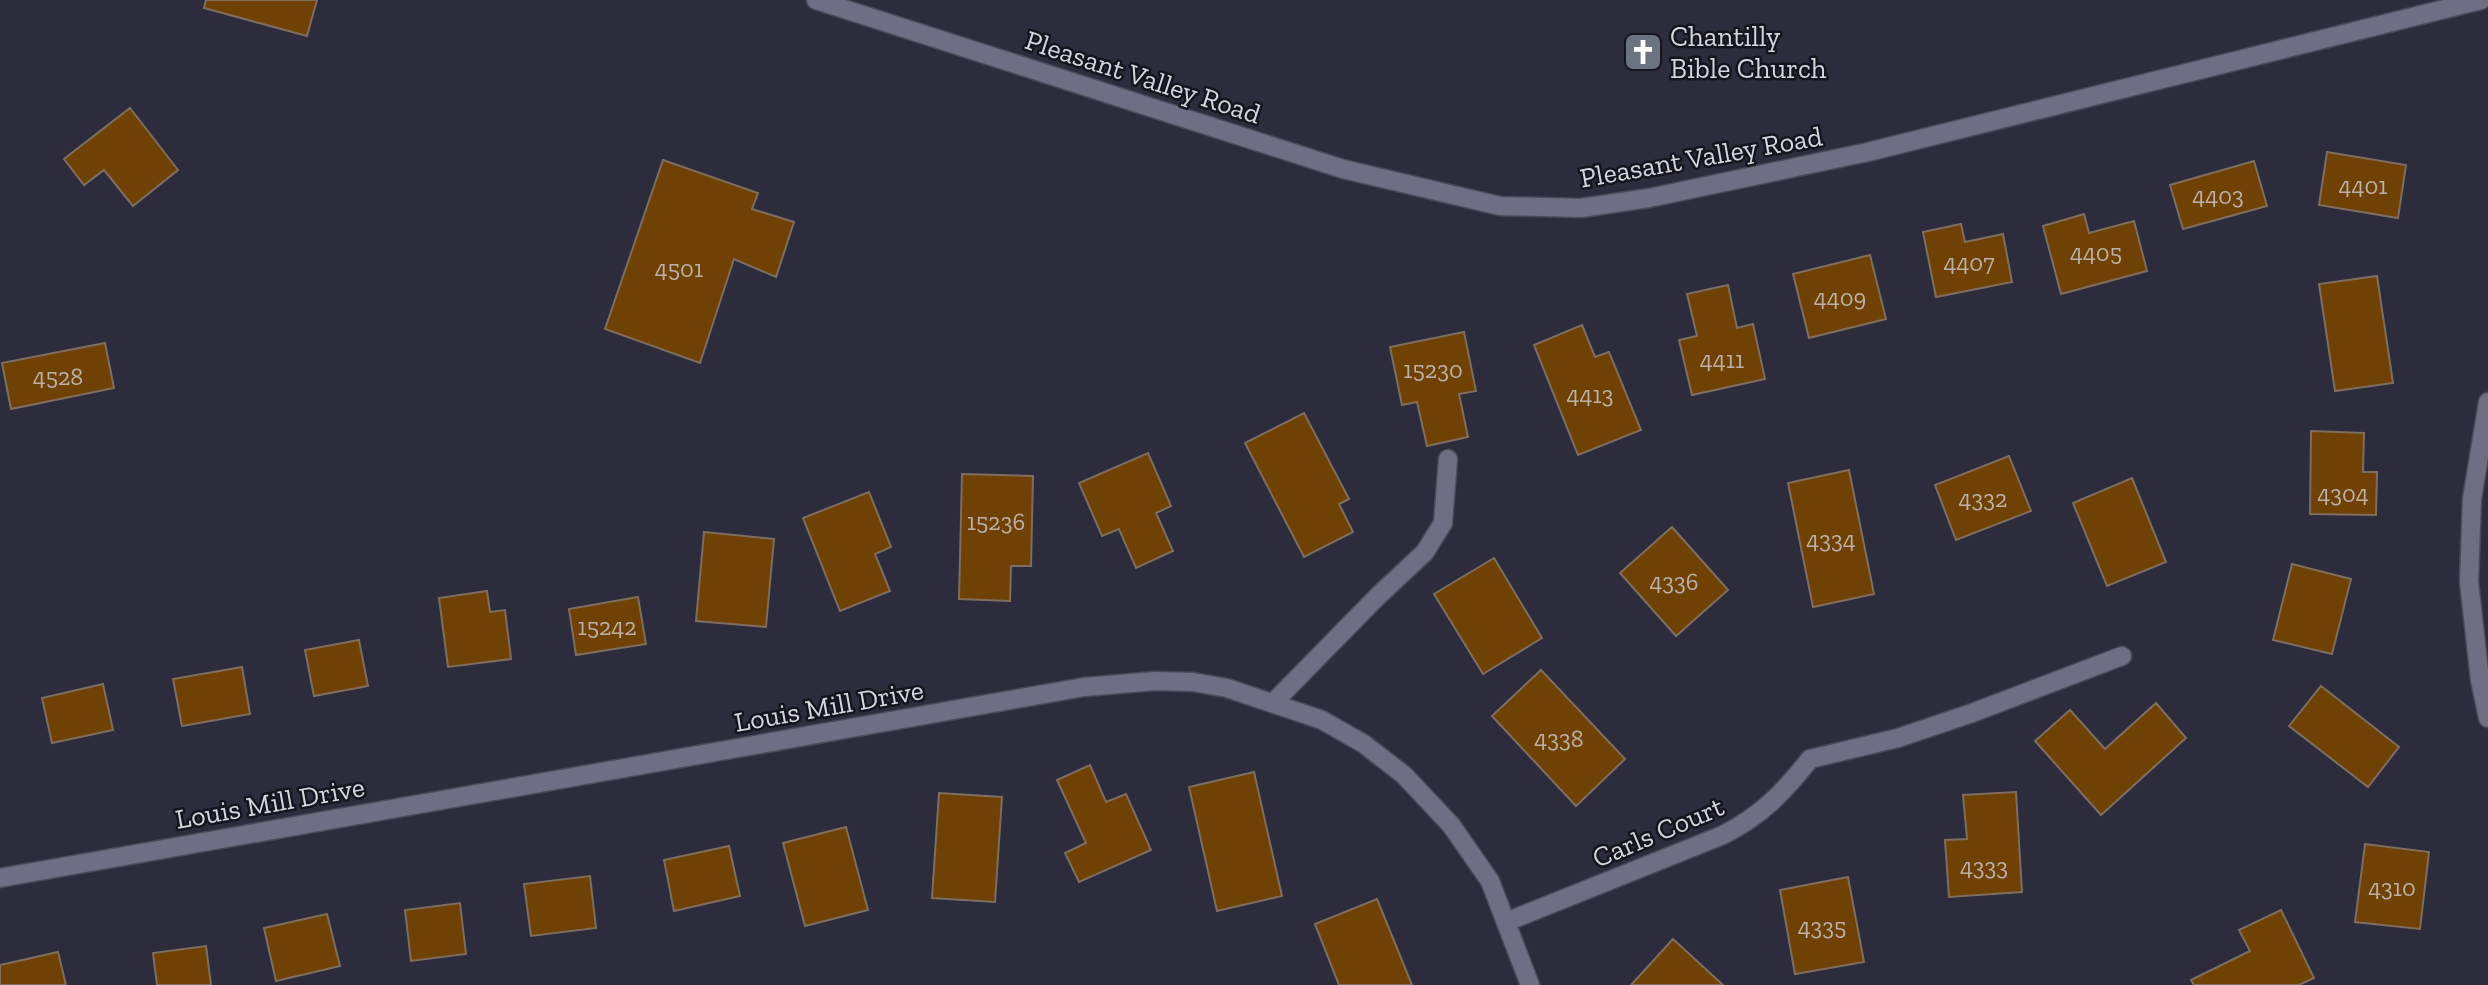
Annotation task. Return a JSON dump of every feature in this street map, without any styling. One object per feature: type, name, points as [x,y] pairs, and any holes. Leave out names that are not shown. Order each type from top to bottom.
[{"type":"street","name":"Pleasant Valley Road","points":[[816,0],[1343,169],[1500,206],[1581,208],[1649,198],[1868,152],[2481,0]]},
{"type":"street","points":[[2488,402],[2472,499],[2469,582],[2480,680],[2488,718]]},
{"type":"street","points":[[1273,704],[1377,597],[1425,552],[1443,523],[1448,459]]},
{"type":"street","name":"Carls Court","points":[[1506,922],[1735,829],[1783,793],[1810,759],[1898,738],[2122,656]]},
{"type":"street","name":"Louis Mill Drive","points":[[0,877],[1084,687],[1155,681],[1193,682],[1227,688],[1322,720],[1364,744],[1404,775],[1451,825],[1490,881],[1530,985]]},
{"type":"building","points":[[206,0],[317,0],[307,36],[204,8]]},
{"type":"building","points":[[130,108],[178,170],[133,206],[104,170],[84,185],[64,159]]},
{"type":"building","points":[[2327,152],[2406,165],[2398,218],[2319,205]]},
{"type":"building","points":[[663,160],[758,193],[752,209],[794,222],[776,277],[734,259],[700,363],[605,329]]},
{"type":"building","points":[[2254,161],[2267,206],[2183,229],[2170,185]]},
{"type":"building","points":[[2084,214],[2089,233],[2134,221],[2147,271],[2061,294],[2043,226]]},
{"type":"building","points":[[1961,224],[1965,242],[2003,234],[2012,282],[1936,297],[1923,232]]},
{"type":"building","points":[[1870,255],[1886,319],[1809,338],[1793,274]]},
{"type":"building","points":[[2377,276],[2393,383],[2335,391],[2319,284]]},
{"type":"building","points":[[1728,285],[1737,328],[1753,324],[1765,379],[1692,395],[1679,340],[1697,336],[1687,294]]},
{"type":"building","points":[[1582,325],[1595,357],[1609,352],[1641,430],[1578,455],[1534,345]]},
{"type":"building","points":[[1464,332],[1476,391],[1459,394],[1468,437],[1427,446],[1417,402],[1402,405],[1390,347]]},
{"type":"building","points":[[105,343],[114,388],[11,409],[2,363]]},
{"type":"building","points":[[1304,413],[1349,499],[1339,504],[1353,532],[1304,557],[1245,443]]},
{"type":"building","points":[[2311,431],[2364,433],[2363,472],[2377,472],[2376,515],[2310,514]]},
{"type":"building","points":[[1148,453],[1171,506],[1156,513],[1173,551],[1136,568],[1119,529],[1102,536],[1079,483]]},
{"type":"building","points":[[2009,456],[2031,511],[1956,540],[1935,485]]},
{"type":"building","points":[[1849,470],[1874,594],[1813,607],[1788,483]]},
{"type":"building","points":[[962,474],[1033,476],[1031,566],[1011,566],[1010,601],[959,599]]},
{"type":"building","points":[[2132,478],[2166,562],[2107,586],[2073,503]]},
{"type":"building","points":[[869,492],[891,547],[875,554],[890,591],[840,611],[803,518]]},
{"type":"building","points":[[1672,527],[1728,590],[1676,636],[1620,573]]},
{"type":"building","points":[[704,532],[774,539],[766,627],[696,621]]},
{"type":"building","points":[[1494,558],[1542,638],[1483,674],[1434,594]]},
{"type":"building","points":[[2292,564],[2351,579],[2332,654],[2273,640]]},
{"type":"building","points":[[487,591],[490,612],[505,610],[511,659],[448,667],[439,598]]},
{"type":"building","points":[[638,597],[646,644],[576,655],[569,609]]},
{"type":"building","points":[[359,640],[368,686],[314,696],[305,650]]},
{"type":"building","points":[[242,667],[250,714],[182,726],[173,679]]},
{"type":"building","points":[[1541,670],[1625,759],[1576,806],[1492,716]]},
{"type":"building","points":[[103,684],[113,730],[52,743],[42,698]]},
{"type":"building","points":[[2321,686],[2399,747],[2368,787],[2289,726]]},
{"type":"building","points":[[2156,703],[2186,738],[2101,815],[2035,741],[2070,710],[2105,749]]},
{"type":"building","points":[[1090,765],[1106,802],[1126,794],[1151,850],[1079,882],[1065,853],[1086,843],[1057,780]]},
{"type":"building","points":[[1254,772],[1282,896],[1217,911],[1189,787]]},
{"type":"building","points":[[2016,792],[2022,892],[1949,897],[1945,840],[1967,839],[1963,795]]},
{"type":"building","points":[[939,793],[1002,797],[995,902],[932,898]]},
{"type":"building","points":[[846,827],[868,910],[805,926],[783,843]]},
{"type":"building","points":[[2365,844],[2429,852],[2420,929],[2355,922]]},
{"type":"building","points":[[729,846],[740,896],[674,911],[664,860]]},
{"type":"building","points":[[590,876],[596,928],[531,936],[524,884]]},
{"type":"building","points":[[1848,877],[1864,962],[1795,974],[1780,890]]},
{"type":"building","points":[[1377,899],[1412,985],[1339,985],[1315,924]]},
{"type":"building","points":[[460,903],[466,954],[411,961],[405,910]]},
{"type":"building","points":[[2281,910],[2314,978],[2299,985],[2194,985],[2191,980],[2250,951],[2239,930]]},
{"type":"building","points":[[327,914],[340,966],[276,981],[264,928]]},
{"type":"building","points":[[1673,939],[1723,985],[1631,985]]},
{"type":"building","points":[[206,946],[211,985],[157,985],[153,953]]},
{"type":"building","points":[[58,952],[66,985],[0,985],[0,965]]},
{"type":"place","name":"Chantilly Bible Church","points":[[1643,52]]}]
